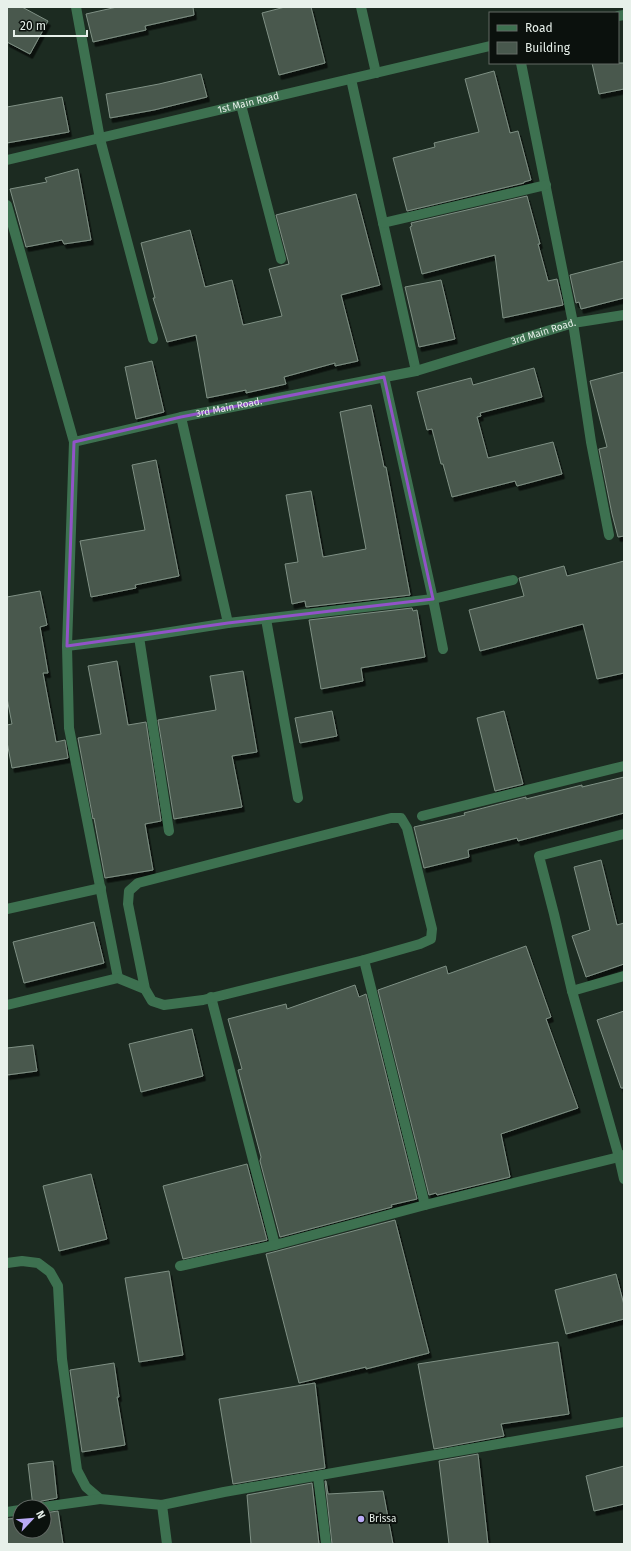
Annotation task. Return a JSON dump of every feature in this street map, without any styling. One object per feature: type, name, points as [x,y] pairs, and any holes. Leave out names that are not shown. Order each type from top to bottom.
[{"type":"street","points":[[76,7],[100,140],[153,338]]},
{"type":"street","points":[[361,7],[376,73]]},
{"type":"street","name":"1st Main Road","points":[[7,160],[100,140],[489,46]]},
{"type":"street","points":[[521,64],[573,323],[590,442],[609,535]]},
{"type":"street","points":[[351,79],[416,370]]},
{"type":"street","points":[[241,106],[281,259]]},
{"type":"street","points":[[383,223],[546,185]]},
{"type":"street","points":[[7,205],[74,442],[68,646],[69,728],[118,978]]},
{"type":"street","name":"3rd Main Road.","points":[[74,442],[181,417],[416,370],[573,323],[624,315]]},
{"type":"street","points":[[384,377],[433,599],[442,649]]},
{"type":"street","points":[[181,417],[228,623]]},
{"type":"street","points":[[68,646],[228,623],[433,599],[513,580]]},
{"type":"street","points":[[266,619],[298,798]]},
{"type":"street","points":[[138,637],[169,831]]},
{"type":"street","points":[[422,816],[624,766]]},
{"type":"street","points":[[391,818],[401,818],[407,828],[427,908],[432,929],[431,939],[420,944],[364,960],[211,998],[164,1005],[152,1001],[145,989],[128,904],[129,891],[138,883],[391,818]]},
{"type":"street","points":[[624,834],[538,856],[554,914],[572,991],[621,1156],[624,1179]]},
{"type":"street","points":[[7,909],[101,888]]},
{"type":"street","points":[[364,960],[425,1205]]},
{"type":"street","points":[[572,991],[624,976]]},
{"type":"street","points":[[7,1005],[118,978],[145,989]]},
{"type":"street","points":[[211,998],[275,1245]]},
{"type":"street","points":[[180,1266],[275,1245],[425,1205],[621,1156]]},
{"type":"street","points":[[7,1263],[22,1261],[38,1263],[50,1272],[58,1286],[62,1359],[77,1470],[86,1487],[100,1499]]},
{"type":"street","points":[[52,1506],[100,1499],[162,1505],[224,1492],[624,1422]]},
{"type":"street","points":[[318,1476],[326,1544]]},
{"type":"street","points":[[162,1505],[167,1544]]},
{"type":"highlighted area","points":[[384,377],[433,599],[228,623],[67,646],[74,442],[181,417]]},
{"type":"building","points":[[7,7],[22,7],[48,21],[30,54],[7,42]]},
{"type":"building","points":[[117,7],[193,7],[194,15],[145,26],[146,30],[93,42],[86,14]]},
{"type":"building","points":[[285,7],[311,7],[325,63],[279,75],[262,13]]},
{"type":"building","points":[[624,63],[624,89],[599,94],[592,64]]},
{"type":"building","points":[[494,71],[510,133],[518,131],[531,180],[524,183],[407,211],[393,158],[435,147],[434,143],[479,132],[465,79]]},
{"type":"building","points":[[201,74],[207,97],[154,110],[110,118],[106,94]]},
{"type":"building","points":[[62,97],[69,132],[7,143],[7,107]]},
{"type":"building","points":[[78,169],[91,240],[64,244],[62,240],[26,247],[10,189],[47,182],[45,178]]},
{"type":"building","points":[[356,194],[380,285],[341,295],[358,361],[335,366],[335,363],[284,377],[286,384],[246,393],[246,390],[207,398],[196,335],[167,342],[153,298],[155,298],[141,243],[190,230],[205,287],[232,280],[243,325],[282,316],[269,269],[289,264],[276,215]]},
{"type":"building","points":[[527,196],[548,281],[557,279],[563,305],[503,318],[495,255],[422,274],[410,227],[412,226],[411,223]]},
{"type":"building","points":[[624,261],[624,298],[581,309],[579,302],[576,303],[570,275]]},
{"type":"building","points":[[441,280],[455,339],[419,347],[405,287]]},
{"type":"building","points":[[152,361],[164,412],[136,419],[125,367]]},
{"type":"building","points":[[534,368],[542,397],[480,413],[481,416],[477,417],[488,458],[553,442],[562,474],[517,486],[515,481],[452,497],[443,464],[441,464],[432,429],[427,430],[417,392],[471,378],[473,385]]},
{"type":"building","points":[[624,372],[624,536],[618,537],[599,449],[607,447],[590,381]]},
{"type":"building","points":[[371,405],[384,467],[386,467],[410,595],[306,607],[305,601],[292,604],[285,564],[298,562],[286,495],[311,491],[323,557],[366,549],[340,412]]},
{"type":"building","points":[[156,460],[179,576],[135,585],[136,588],[91,597],[80,541],[145,530],[132,465]]},
{"type":"building","points":[[624,561],[624,673],[597,679],[583,624],[480,651],[469,610],[524,596],[519,578],[564,566],[567,576]]},
{"type":"building","points":[[40,591],[47,625],[40,627],[48,673],[43,673],[56,742],[65,740],[68,758],[12,768],[7,742],[7,725],[12,724],[7,698],[7,597]]},
{"type":"building","points":[[412,608],[413,611],[417,610],[425,657],[361,668],[363,681],[321,689],[309,620]]},
{"type":"building","points":[[117,661],[128,725],[146,722],[161,821],[145,824],[153,870],[105,878],[78,738],[101,734],[88,666]]},
{"type":"building","points":[[243,671],[257,752],[232,756],[242,807],[174,819],[158,720],[216,710],[210,676]]},
{"type":"building","points":[[332,711],[337,736],[300,743],[295,718]]},
{"type":"building","points":[[504,711],[523,784],[495,791],[477,718]]},
{"type":"building","points":[[624,777],[624,813],[518,841],[517,838],[468,850],[469,857],[424,868],[414,827],[465,815],[464,813],[526,797],[526,799],[582,785],[582,787]]},
{"type":"building","points":[[601,860],[617,925],[624,923],[624,964],[586,977],[572,936],[590,930],[574,867]]},
{"type":"building","points":[[94,922],[104,963],[24,983],[13,942]]},
{"type":"building","points":[[526,946],[551,1017],[546,1019],[578,1108],[501,1134],[510,1177],[437,1195],[436,1193],[429,1195],[378,990],[446,966],[448,974]]},
{"type":"building","points":[[355,985],[359,997],[366,994],[417,1199],[280,1237],[238,1070],[242,1069],[228,1019],[286,1004],[287,1009]]},
{"type":"building","points":[[624,1011],[624,1088],[621,1088],[597,1020]]},
{"type":"building","points":[[192,1029],[203,1076],[141,1092],[129,1044]]},
{"type":"building","points":[[33,1045],[37,1071],[7,1075],[7,1048]]},
{"type":"building","points":[[247,1164],[267,1240],[183,1259],[163,1186]]},
{"type":"building","points":[[91,1174],[107,1239],[59,1251],[43,1186]]},
{"type":"building","points":[[395,1220],[429,1353],[366,1369],[366,1367],[299,1383],[266,1254]]},
{"type":"building","points":[[169,1271],[183,1355],[139,1362],[125,1278]]},
{"type":"building","points":[[616,1274],[624,1305],[624,1319],[566,1334],[555,1290]]},
{"type":"building","points":[[558,1342],[569,1414],[501,1424],[504,1436],[434,1449],[418,1364]]},
{"type":"building","points":[[114,1363],[119,1397],[117,1397],[125,1445],[82,1452],[70,1370]]},
{"type":"building","points":[[315,1383],[325,1468],[233,1484],[219,1399]]},
{"type":"building","points":[[478,1454],[488,1544],[449,1544],[439,1461]]},
{"type":"building","points":[[53,1461],[57,1498],[32,1499],[28,1464]]},
{"type":"building","points":[[624,1466],[624,1504],[594,1511],[586,1476]]},
{"type":"building","name":"Brissa","points":[[325,1481],[328,1494],[383,1491],[393,1544],[332,1544]]},
{"type":"building","points":[[312,1483],[319,1544],[251,1544],[247,1495]]},
{"type":"building","points":[[58,1511],[63,1544],[7,1544],[7,1519],[12,1519],[12,1539],[52,1539],[52,1512]]},
{"type":"place","name":"Brissa","points":[[361,1519]]}]
